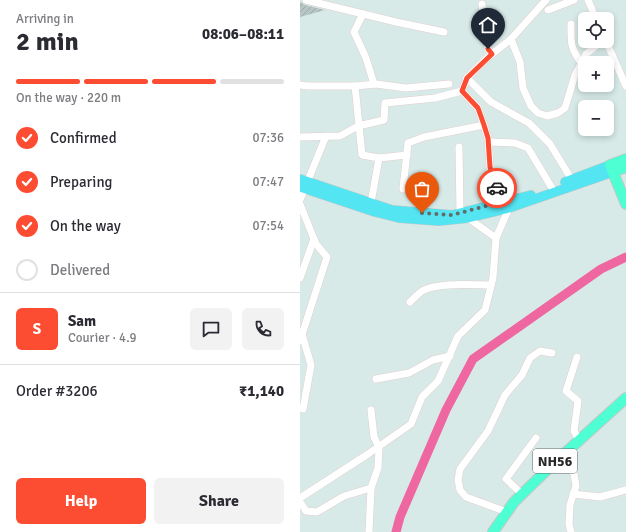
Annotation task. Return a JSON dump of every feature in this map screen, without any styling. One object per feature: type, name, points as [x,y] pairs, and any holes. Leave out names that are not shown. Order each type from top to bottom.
[{"type":"highway","points":[[612,169],[626,159]]},
{"type":"highway","points":[[612,169],[626,167]]},
{"type":"highway","points":[[612,169],[626,204]]},
{"type":"highway","name":"NH56","points":[[493,532],[514,502],[579,440],[626,398]]},
{"type":"main road","points":[[303,184],[392,210],[464,216],[501,202],[538,193],[572,180],[612,169]]},
{"type":"main road","points":[[303,184],[374,212],[399,218],[439,221],[509,208],[612,169]]},
{"type":"street","points":[[306,0],[444,32]]},
{"type":"street","points":[[462,91],[467,78],[492,54],[511,39],[546,0]]},
{"type":"street","points":[[548,10],[574,0]]},
{"type":"street","points":[[588,0],[593,12]]},
{"type":"street","points":[[482,4],[488,49],[492,54]]},
{"type":"street","points":[[363,14],[354,32],[366,58],[374,84]]},
{"type":"street","points":[[571,24],[571,44],[573,51],[578,58]]},
{"type":"street","points":[[511,39],[520,62],[524,88],[531,106],[538,113],[548,116],[558,113],[565,108],[578,69]]},
{"type":"street","points":[[585,56],[593,48]]},
{"type":"street","points":[[609,48],[626,86]]},
{"type":"street","points":[[467,78],[492,102],[529,123],[550,144],[572,180]]},
{"type":"street","points":[[300,85],[355,86],[374,84],[406,88],[449,84]]},
{"type":"street","points":[[355,86],[362,155],[379,158],[406,155]]},
{"type":"street","points":[[462,91],[478,108],[484,125],[489,142],[490,167],[501,202]]},
{"type":"street","points":[[300,137],[340,136],[358,126],[384,120],[385,103],[435,98],[462,91]]},
{"type":"street","points":[[403,189],[408,143],[424,137],[484,125]]},
{"type":"street","points":[[300,200],[303,184],[326,136]]},
{"type":"street","points":[[489,142],[515,143],[528,148],[552,188]]},
{"type":"street","points":[[459,147],[464,216],[496,238]]},
{"type":"street","points":[[371,203],[379,158]]},
{"type":"street","points":[[300,204],[316,244],[327,257],[301,334],[311,365],[303,409]]},
{"type":"street","points":[[300,498],[412,424],[422,397],[438,381],[458,336],[485,310],[493,278],[496,238],[509,208]]},
{"type":"street","points":[[300,278],[314,239]]},
{"type":"street","points":[[410,302],[422,291],[430,288],[459,284],[491,285]]},
{"type":"street","points":[[507,512],[466,497],[460,490],[458,480],[460,469],[488,431],[506,395],[522,375],[530,358],[540,351],[552,353]]},
{"type":"street","points":[[376,379],[409,373],[433,360],[450,356]]},
{"type":"street","points":[[577,357],[566,391],[578,401],[574,431],[579,440]]},
{"type":"street","points":[[369,532],[371,488],[378,468],[379,446],[374,437],[371,410]]},
{"type":"street","points":[[522,494],[506,479],[536,438]]},
{"type":"street","points":[[563,455],[574,474],[576,486],[570,505],[569,524],[571,532]]},
{"type":"street","points":[[300,502],[303,513],[317,512],[344,496],[371,488]]},
{"type":"street","points":[[573,494],[600,497],[626,490]]},
{"type":"building","points":[[300,2],[305,5],[325,10],[300,17]]},
{"type":"waterway","points":[[396,532],[400,517],[446,410],[473,359],[601,269],[626,257]]},
{"type":"way so far","points":[[422,213],[452,215],[501,202],[497,188]]},
{"type":"route","points":[[488,49],[492,54],[467,78],[462,91],[478,108],[488,138],[490,167],[497,188]]}]
